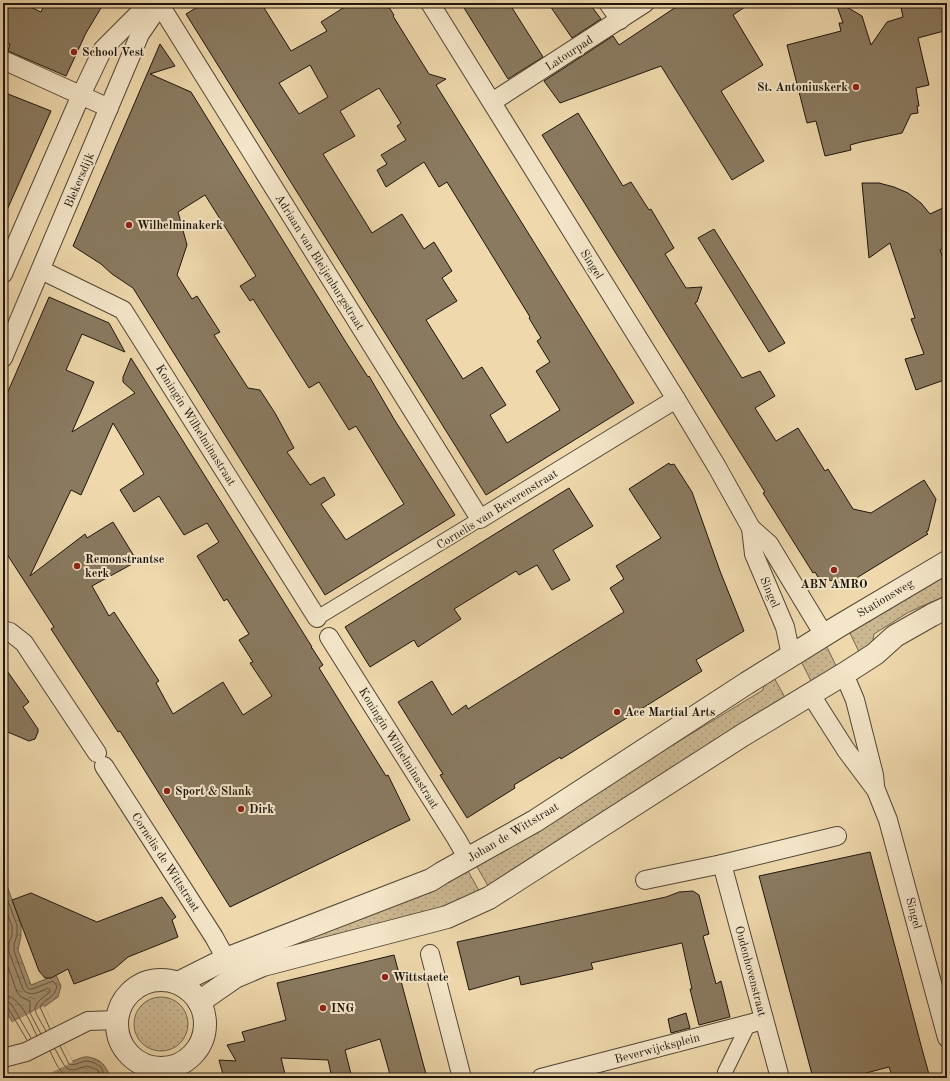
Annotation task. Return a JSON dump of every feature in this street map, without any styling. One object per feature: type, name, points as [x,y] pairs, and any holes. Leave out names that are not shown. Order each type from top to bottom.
[{"type":"street","name":"Singel","points":[[430,3],[676,399],[717,467],[751,528],[769,544],[824,635]]},
{"type":"street","points":[[608,3],[620,20]]},
{"type":"street","name":"Latourpad","points":[[492,102],[646,3]]},
{"type":"street","points":[[3,274],[81,95],[103,49],[139,13],[161,4]]},
{"type":"street","name":"Blekersdijk","points":[[3,358],[140,34],[161,4]]},
{"type":"street","name":"Adriaan van Bleijenburgstraat","points":[[161,4],[480,519]]},
{"type":"street","points":[[3,60],[109,108]]},
{"type":"street","name":"Koningin Wilhelminastraat","points":[[41,270],[123,310],[317,618]]},
{"type":"street","name":"Cornelis van Beverenstraat","points":[[317,618],[676,399]]},
{"type":"street","name":"Singel","points":[[751,528],[754,554],[785,627],[791,655]]},
{"type":"street","name":"Stationsweg","points":[[824,635],[947,562]]},
{"type":"street","points":[[199,1002],[235,977],[263,965],[447,917],[489,898],[743,735],[811,695],[875,654],[895,636],[947,608]]},
{"type":"street","name":"Cornelis de Wittstraat","points":[[3,630],[10,632],[24,643],[101,759],[214,937],[226,959]]},
{"type":"street","name":"Johan de Wittstraat","points":[[178,983],[226,959],[431,880],[535,821],[740,687],[824,635]]},
{"type":"street","name":"Koningin Wilhelminastraat","points":[[329,637],[468,859]]},
{"type":"street","name":"Singel","points":[[844,674],[855,700],[874,775],[876,790],[888,820],[947,1038]]},
{"type":"street","name":"Singel","points":[[811,695],[846,750],[876,790]]},
{"type":"street","points":[[646,880],[722,864],[837,836]]},
{"type":"street","name":"Oudenhovenstraat","points":[[722,864],[757,1022],[780,1078]]},
{"type":"street","points":[[430,954],[462,1078]]},
{"type":"street","points":[[158,980],[172,981],[178,983],[193,994],[199,1002],[205,1022],[201,1042],[196,1051],[171,1073],[140,1062],[132,1057],[123,1046],[118,1033],[120,1009],[125,999],[132,991],[142,985],[158,980]]},
{"type":"street","points":[[3,1058],[26,1052],[59,1034],[88,1021],[118,1020]]},
{"type":"street","points":[[725,1072],[757,1022]]},
{"type":"street","name":"Beverwijcksplein","points":[[541,1078],[757,1022]]},
{"type":"street","points":[[132,1057],[136,1078]]},
{"type":"shaded area","points":[[947,566],[947,595],[909,612],[874,634],[871,651],[861,656],[847,627]]},
{"type":"shaded area","points":[[824,641],[839,672],[814,687],[801,661]]},
{"type":"shaded area","points":[[772,674],[788,703],[491,891],[476,865],[763,690],[765,678]]},
{"type":"shaded area","points":[[468,871],[482,896],[287,951],[282,946]]},
{"type":"shaded area","points":[[156,997],[166,997],[176,1001],[184,1009],[188,1019],[188,1029],[184,1039],[176,1047],[166,1051],[156,1051],[146,1047],[138,1039],[134,1029],[134,1019],[138,1009],[146,1001]]},
{"type":"water","points":[[3,875],[21,924],[21,936],[18,950],[31,985],[56,975],[61,986],[58,997],[44,1007],[72,1061],[86,1057],[96,1059],[103,1064],[110,1078],[42,1078],[3,1007]]},
{"type":"pier","points":[[44,1006],[73,1062],[40,1078],[11,1023]]},
{"type":"building","points":[[3,3],[22,3],[41,12],[45,3],[104,3],[86,33],[66,76],[8,51],[10,44],[3,42]]},
{"type":"building","points":[[204,3],[261,3],[291,51],[327,31],[321,22],[351,3],[386,3],[429,74],[446,79],[436,85],[634,403],[486,495],[186,14]],"holes":[[[310,65],[328,97],[299,114],[279,83]],[[379,88],[401,123],[397,126],[406,140],[381,155],[387,164],[377,170],[386,187],[424,162],[439,187],[447,182],[530,317],[529,318],[541,338],[537,341],[550,362],[536,371],[560,410],[507,443],[490,415],[506,405],[482,367],[463,379],[426,320],[457,301],[442,278],[452,271],[434,242],[424,249],[402,214],[372,233],[323,154],[355,136],[340,111]]]},
{"type":"building","points":[[461,3],[509,3],[543,57],[508,79]]},
{"type":"building","points":[[548,3],[589,3],[601,19],[572,38]]},
{"type":"building","points":[[682,3],[751,3],[733,15],[763,65],[721,91],[764,161],[732,180],[661,66],[560,103],[544,81],[613,36],[619,45]]},
{"type":"building","name":"St. Antoniuskerk","points":[[836,3],[840,3],[862,16],[871,45],[887,22],[903,17],[900,3],[947,3],[947,26],[943,28],[944,31],[918,38],[929,85],[916,88],[919,106],[917,106],[918,113],[911,114],[902,133],[850,145],[851,150],[825,156],[816,121],[807,123],[787,45],[841,31],[839,23],[843,23]]},
{"type":"building","points":[[160,44],[175,66],[150,74],[191,92],[455,515],[325,595],[133,288],[112,274],[101,264],[73,246]],"holes":[[[205,195],[256,276],[240,286],[250,301],[253,299],[309,388],[319,382],[349,430],[356,426],[404,504],[346,540],[321,504],[335,495],[324,477],[310,485],[287,452],[294,448],[275,413],[260,390],[248,388],[214,335],[220,332],[197,296],[192,299],[177,275],[187,245],[178,212]]]},
{"type":"building","points":[[3,92],[51,111],[3,219]]},
{"type":"building","points":[[578,113],[623,186],[631,182],[649,210],[651,209],[674,248],[665,254],[686,288],[702,287],[697,302],[695,303],[742,378],[760,371],[775,396],[755,408],[776,441],[798,428],[825,471],[828,469],[853,509],[871,513],[924,480],[936,499],[928,531],[926,532],[928,534],[850,582],[850,580],[844,584],[818,577],[815,572],[813,573],[763,493],[765,492],[542,135]]},
{"type":"building","points":[[862,183],[879,183],[908,193],[921,203],[930,214],[947,206],[947,247],[940,250],[947,269],[947,379],[916,390],[905,359],[924,354],[911,319],[915,318],[890,243],[869,258]]},
{"type":"building","points":[[714,229],[785,343],[769,352],[698,238]]},
{"type":"building","points":[[49,297],[109,323],[125,352],[82,334],[66,370],[94,382],[72,432],[135,393],[123,382],[123,377],[131,358],[323,665],[319,668],[386,776],[388,775],[410,820],[230,907],[120,731],[118,732],[51,629],[54,627],[3,548],[3,403]],"holes":[[[113,423],[144,474],[120,490],[134,512],[159,496],[184,535],[207,523],[219,542],[197,556],[224,601],[227,599],[249,634],[239,640],[253,662],[250,663],[272,696],[243,715],[223,682],[173,714],[156,683],[159,681],[114,612],[109,616],[92,586],[134,563],[130,558],[134,556],[113,522],[87,538],[85,534],[30,576],[71,490],[81,495]]]},
{"type":"building","points":[[669,463],[670,465],[674,464],[692,492],[720,571],[744,631],[696,660],[702,671],[561,759],[560,757],[514,785],[515,788],[467,818],[440,775],[443,774],[398,702],[432,681],[452,715],[466,705],[468,709],[624,612],[610,588],[624,579],[616,566],[661,538],[629,489]]},
{"type":"building","points":[[569,488],[593,526],[553,550],[570,580],[552,590],[537,565],[519,575],[516,571],[454,609],[461,619],[418,647],[414,640],[370,667],[345,627]]},
{"type":"building","points":[[3,665],[29,702],[23,707],[38,729],[35,739],[29,741],[3,730]]},
{"type":"building","points":[[870,852],[930,1078],[893,1078],[889,1067],[847,1078],[813,1078],[759,876]]},
{"type":"building","points":[[693,891],[699,895],[709,934],[703,936],[716,984],[721,981],[730,1017],[699,1025],[690,989],[692,989],[682,943],[591,963],[593,969],[521,985],[519,976],[469,990],[457,942],[666,897],[679,892]]},
{"type":"building","points":[[31,893],[97,922],[162,897],[176,917],[172,920],[178,937],[128,957],[114,969],[74,984],[68,969],[51,978],[45,978],[39,971],[12,900]]},
{"type":"building","points":[[394,955],[427,1078],[391,1078],[380,1039],[345,1050],[352,1078],[332,1078],[328,1060],[281,1058],[286,1078],[224,1078],[219,1060],[236,1061],[227,1045],[245,1041],[242,1032],[286,1020],[277,983]]},
{"type":"building","points":[[686,1013],[690,1028],[671,1033],[668,1019]]},
{"type":"place","name":"School Vest","points":[[74,52]]},
{"type":"place","name":"St. Antoniuskerk","points":[[856,87]]},
{"type":"place","name":"Wilhelminakerk","points":[[129,225]]},
{"type":"place","name":"Remonstrantse kerk","points":[[77,566]]},
{"type":"place","name":"ABN AMRO","points":[[834,570]]},
{"type":"place","name":"Ace Martial Arts","points":[[617,712]]},
{"type":"place","name":"Sport & Slank","points":[[167,791]]},
{"type":"place","name":"Dirk","points":[[241,809]]},
{"type":"place","name":"Wittstaete","points":[[385,977]]},
{"type":"place","name":"ING","points":[[323,1008]]}]
